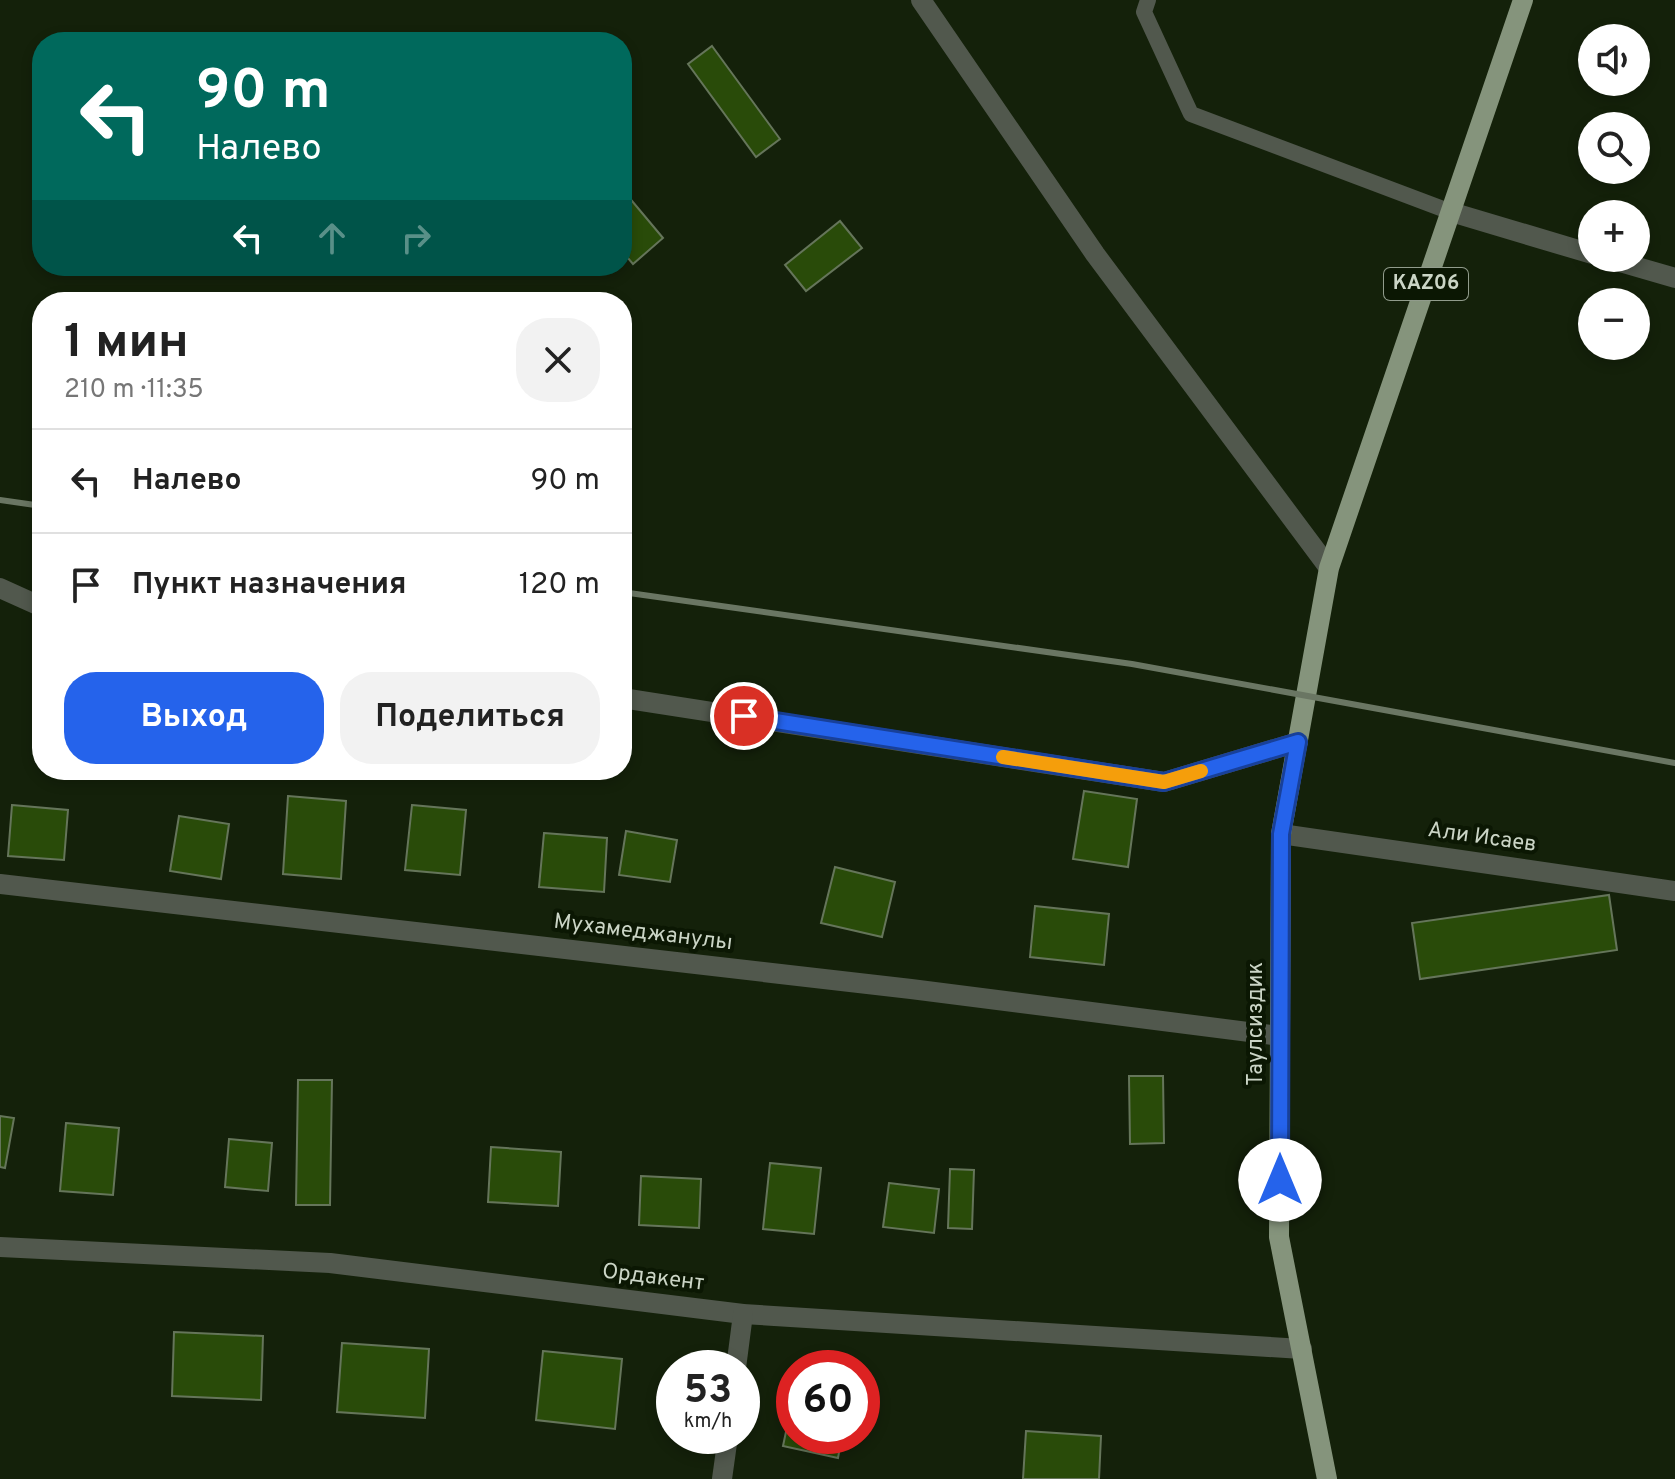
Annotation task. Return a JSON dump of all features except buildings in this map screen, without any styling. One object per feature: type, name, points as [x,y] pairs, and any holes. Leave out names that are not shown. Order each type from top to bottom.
[{"type":"main road","name":"KAZ06","points":[[1329,568],[1523,0]]},
{"type":"main road","name":"Таулсиздик","points":[[1327,1479],[1279,1237],[1281,834],[1329,568]]},
{"type":"street","points":[[921,0],[1095,254],[1329,568]]},
{"type":"street","points":[[1451,212],[1578,250]]},
{"type":"street","points":[[1650,271],[1675,278]]},
{"type":"street","points":[[0,588],[32,602]]},
{"type":"street","points":[[632,700],[1164,782],[1298,742]]},
{"type":"street","name":"Али Исаев","points":[[1281,834],[1675,891]]},
{"type":"street","name":"Мухамеджанулы","points":[[0,884],[864,983],[1280,1036]]},
{"type":"street","name":"Ордакент","points":[[0,1247],[330,1263],[743,1314],[1302,1349]]},
{"type":"street","points":[[738,1350],[743,1314]]},
{"type":"street","points":[[722,1479],[725,1454]]},
{"type":"lane","points":[[1148,0],[1144,12],[1191,114],[1451,212]]},
{"type":"railway","points":[[0,500],[32,505]]},
{"type":"railway","points":[[632,593],[1132,664],[1675,763]]},
{"type":"slow traffic","points":[[1003,757],[1164,782],[1201,771]]},
{"type":"route","points":[[744,716],[1164,782],[1298,742],[1281,834],[1280,1180]]}]
